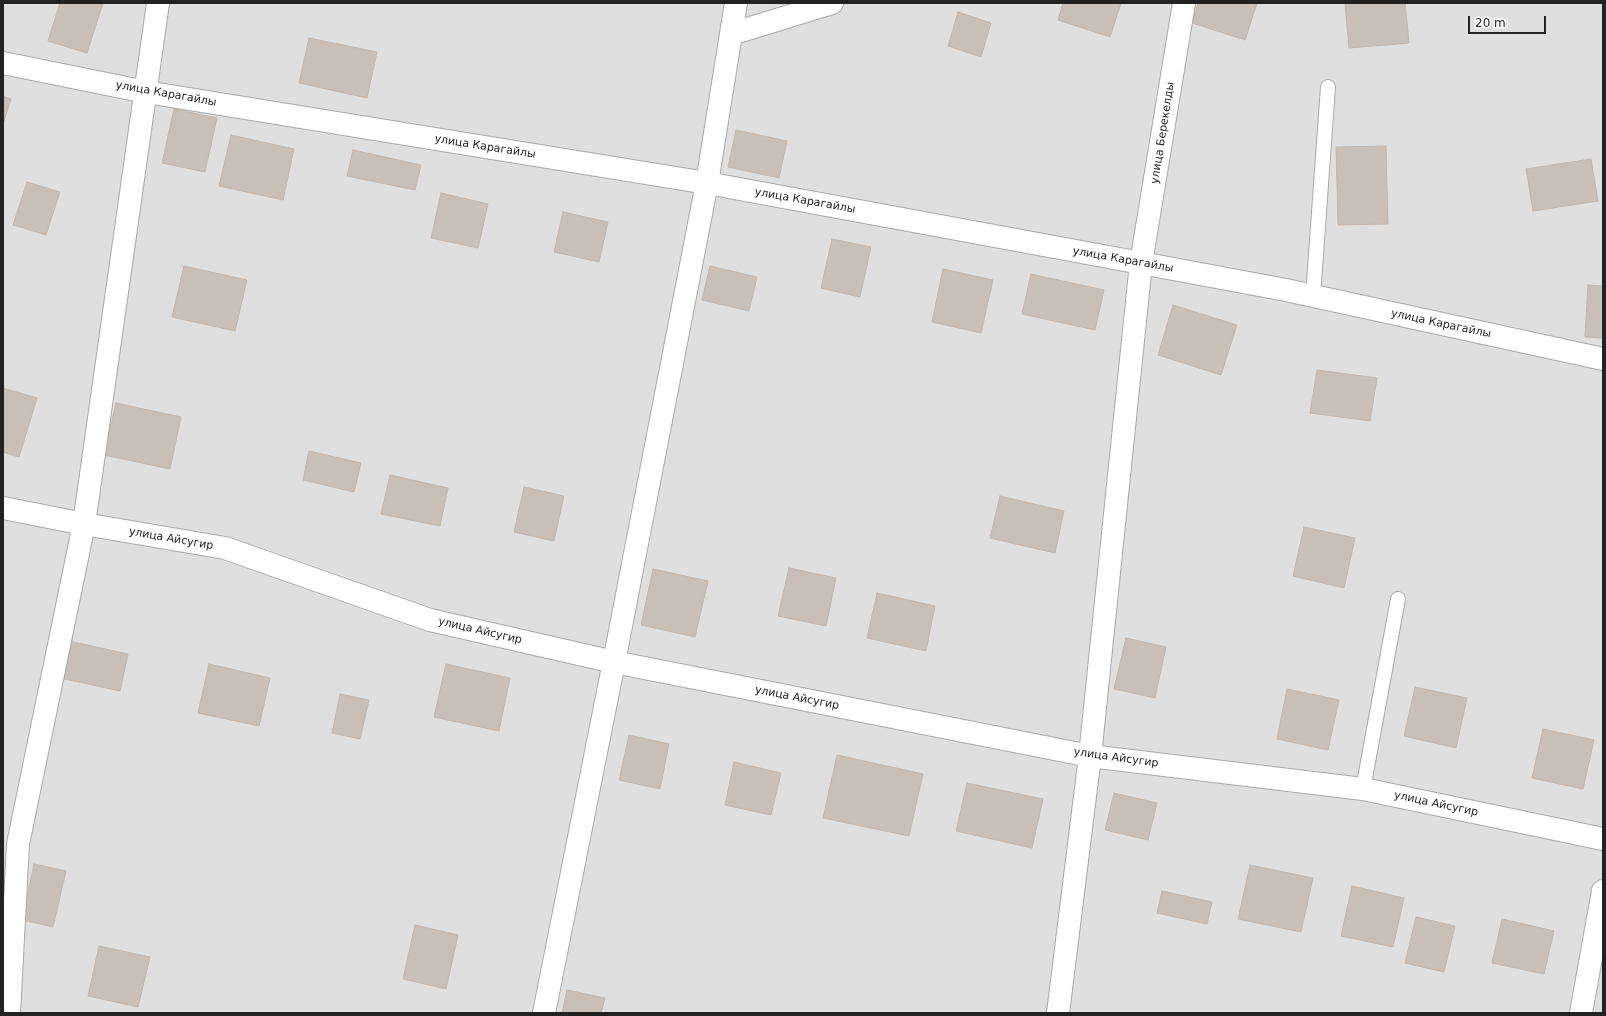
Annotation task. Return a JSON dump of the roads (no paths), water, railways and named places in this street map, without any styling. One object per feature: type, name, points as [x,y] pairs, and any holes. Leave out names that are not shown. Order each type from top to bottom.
[{"type":"street","points":[[9,1013],[18,844],[84,524],[158,3]]},
{"type":"street","points":[[544,1013],[707,183],[736,3]]},
{"type":"street","points":[[731,34],[832,3]]},
{"type":"street","name":"улица Берекелды","points":[[1058,1013],[1090,756],[1142,263],[1184,3]]},
{"type":"street","name":"улица Карагайлы","points":[[3,63],[146,92],[707,183],[1142,263],[1313,296],[1603,359]]},
{"type":"street","name":"улица Айсугир","points":[[3,508],[84,524],[225,548],[430,620],[614,662],[1090,756],[1363,789],[1603,839]]},
{"type":"street","points":[[1581,1013],[1603,891]]},
{"type":"lane","points":[[1313,296],[1328,87]]},
{"type":"lane","points":[[1363,789],[1398,599]]}]
